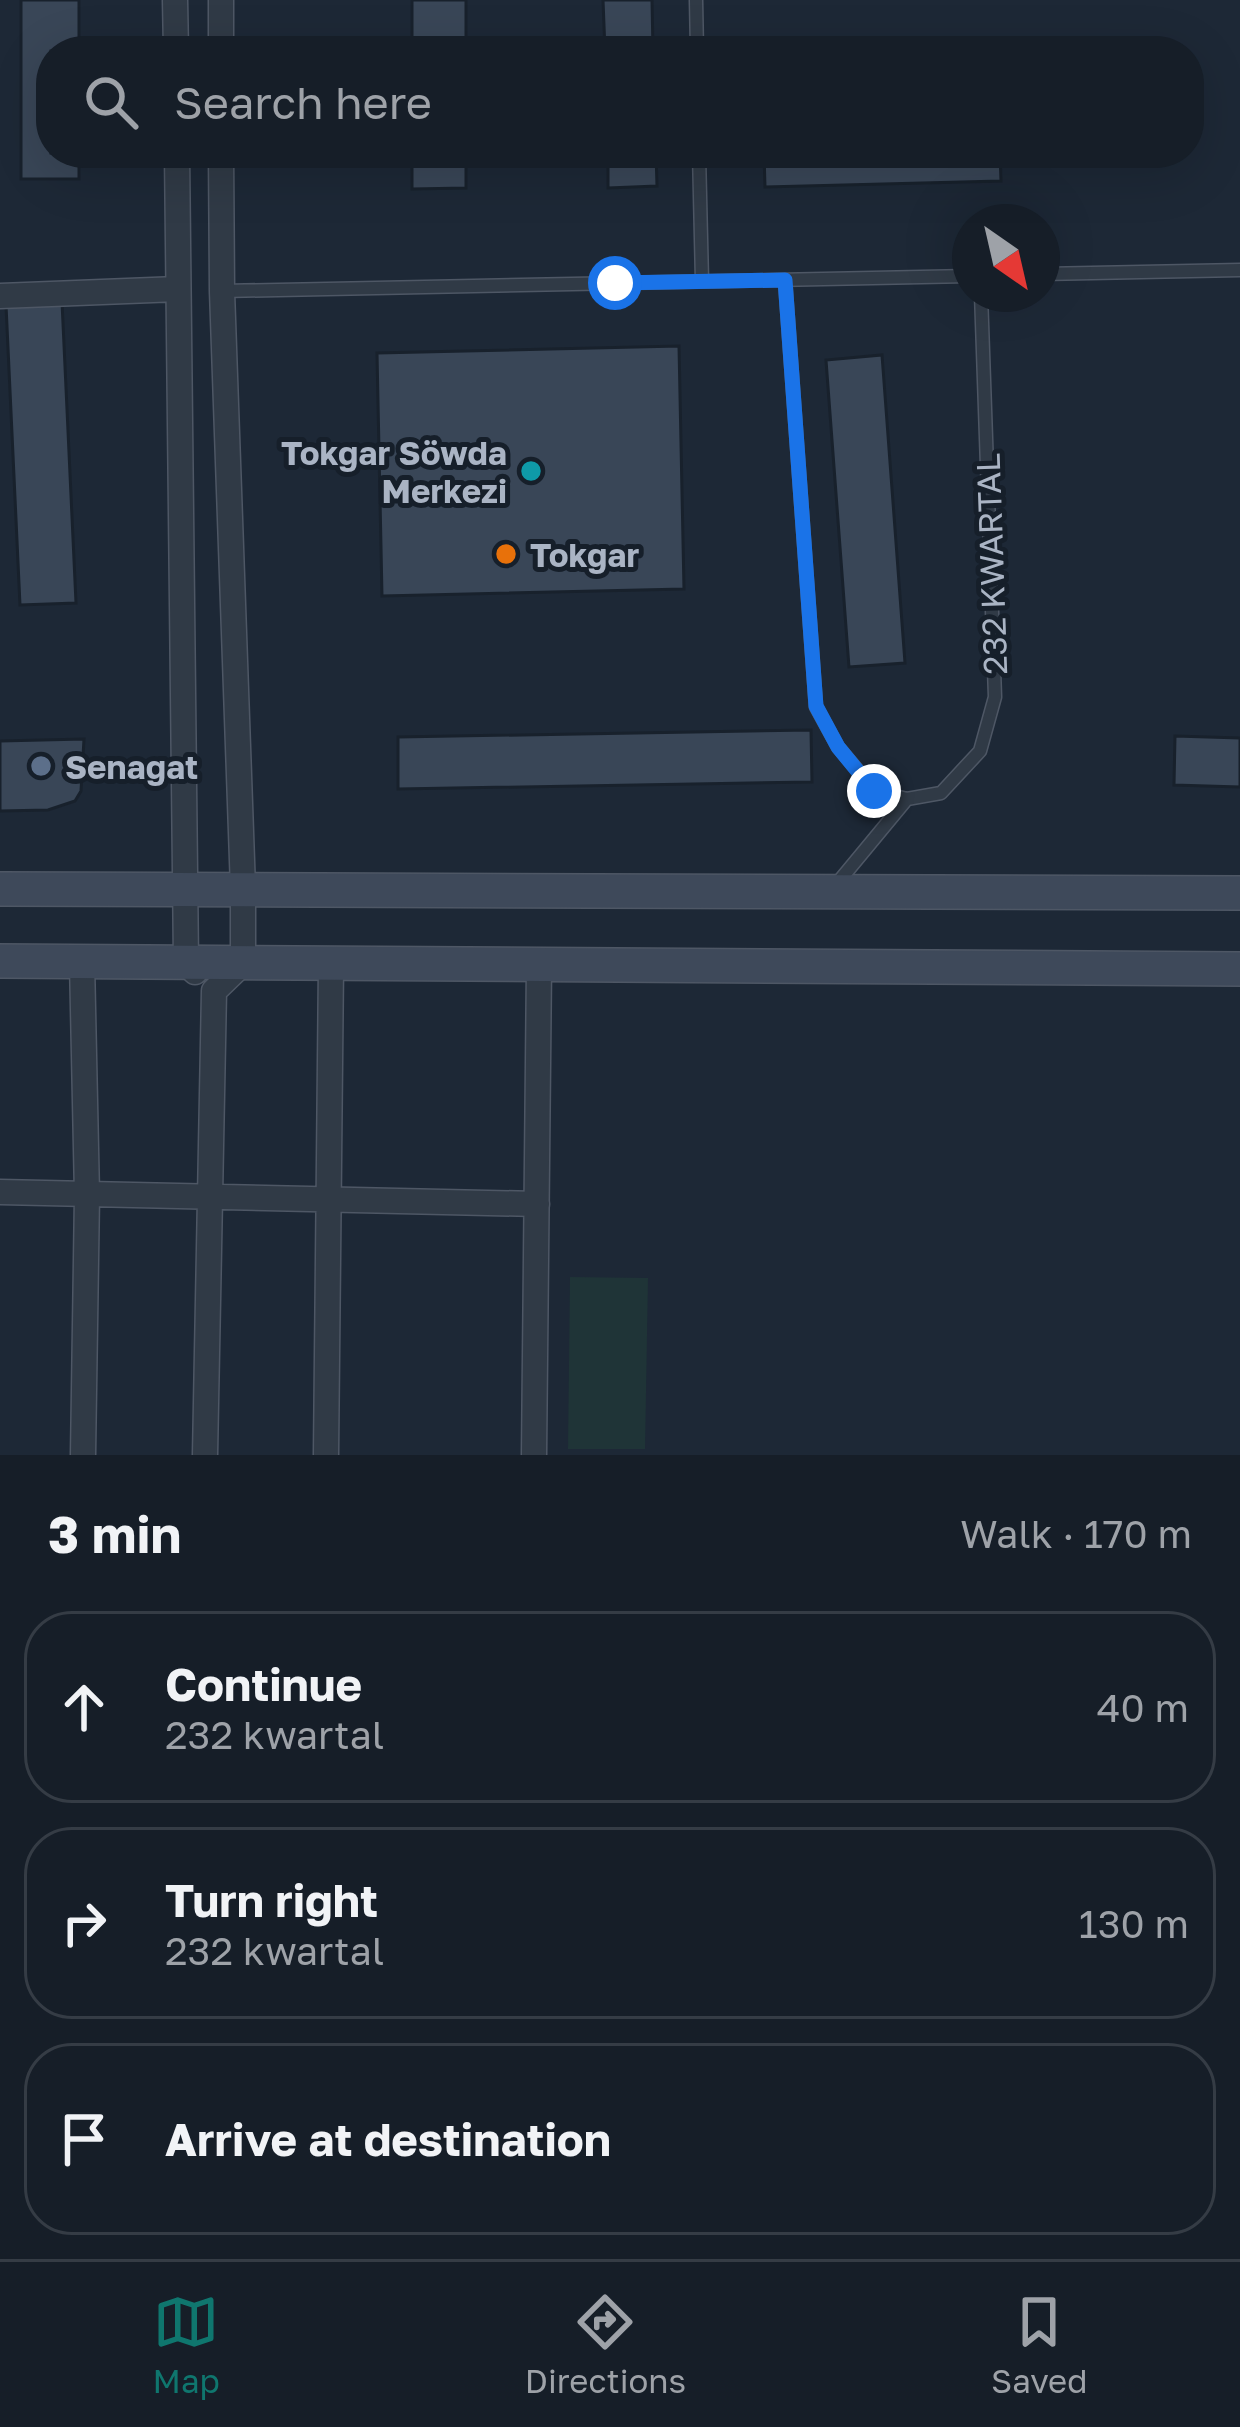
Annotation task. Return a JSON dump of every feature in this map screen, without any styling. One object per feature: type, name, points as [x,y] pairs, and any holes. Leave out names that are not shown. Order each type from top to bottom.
[{"type":"main road","points":[[0,889],[1240,893]]},
{"type":"main road","points":[[0,961],[1240,969]]},
{"type":"street","points":[[175,0],[176,36]]},
{"type":"street","points":[[221,0],[221,36]]},
{"type":"street","points":[[177,168],[186,963],[214,991]]},
{"type":"street","points":[[205,1455],[214,991],[242,963],[243,889],[221,168]]},
{"type":"street","points":[[0,296],[178,289]]},
{"type":"street","points":[[82,962],[87,1195],[83,1455]]},
{"type":"street","points":[[326,1455],[332,964]]},
{"type":"street","points":[[534,1455],[539,965]]},
{"type":"street","points":[[0,1192],[537,1204]]},
{"type":"lane","points":[[696,0],[697,36]]},
{"type":"lane","points":[[699,168],[702,281]]},
{"type":"lane","points":[[1060,274],[1240,270]]},
{"type":"lane","points":[[222,291],[952,276]]},
{"type":"lane","points":[[785,280],[816,706],[838,747],[874,791],[907,799],[831,892]]},
{"type":"lane","name":"232 KWARTAL","points":[[907,799],[941,793],[980,751],[995,697],[983,312]]},
{"type":"green space","points":[[570,1277],[648,1278],[645,1449],[568,1449]]},
{"type":"building","points":[[21,0],[79,0],[79,36],[36,36],[36,168],[79,168],[79,179],[21,179]]},
{"type":"building","points":[[412,0],[466,0],[466,36],[412,36]]},
{"type":"building","points":[[603,0],[652,0],[653,36],[604,36]]},
{"type":"building","points":[[412,168],[466,168],[466,188],[412,189]]},
{"type":"building","points":[[608,168],[656,168],[657,186],[608,188]]},
{"type":"building","points":[[764,168],[1001,168],[1001,181],[765,187]]},
{"type":"building","points":[[62,302],[76,603],[20,605],[6,305]]},
{"type":"building","name":"Tokgar Söwda Merkezi","points":[[679,346],[684,589],[382,596],[377,353]]},
{"type":"building","points":[[882,355],[905,663],[849,667],[826,360]]},
{"type":"building","points":[[811,730],[812,782],[398,789],[398,737]]},
{"type":"building","points":[[1175,736],[1240,738],[1240,787],[1174,785]]},
{"type":"building","name":"Senagat","points":[[84,739],[81,791],[75,801],[48,810],[0,811],[0,741]]},
{"type":"place","name":"Tokgar Söwda Merkezi","points":[[531,471]]},
{"type":"place","name":"Tokgar","points":[[506,554]]},
{"type":"place","name":"Senagat","points":[[41,766]]},
{"type":"route","points":[[615,283],[785,280],[816,706],[838,747],[874,791]]}]
